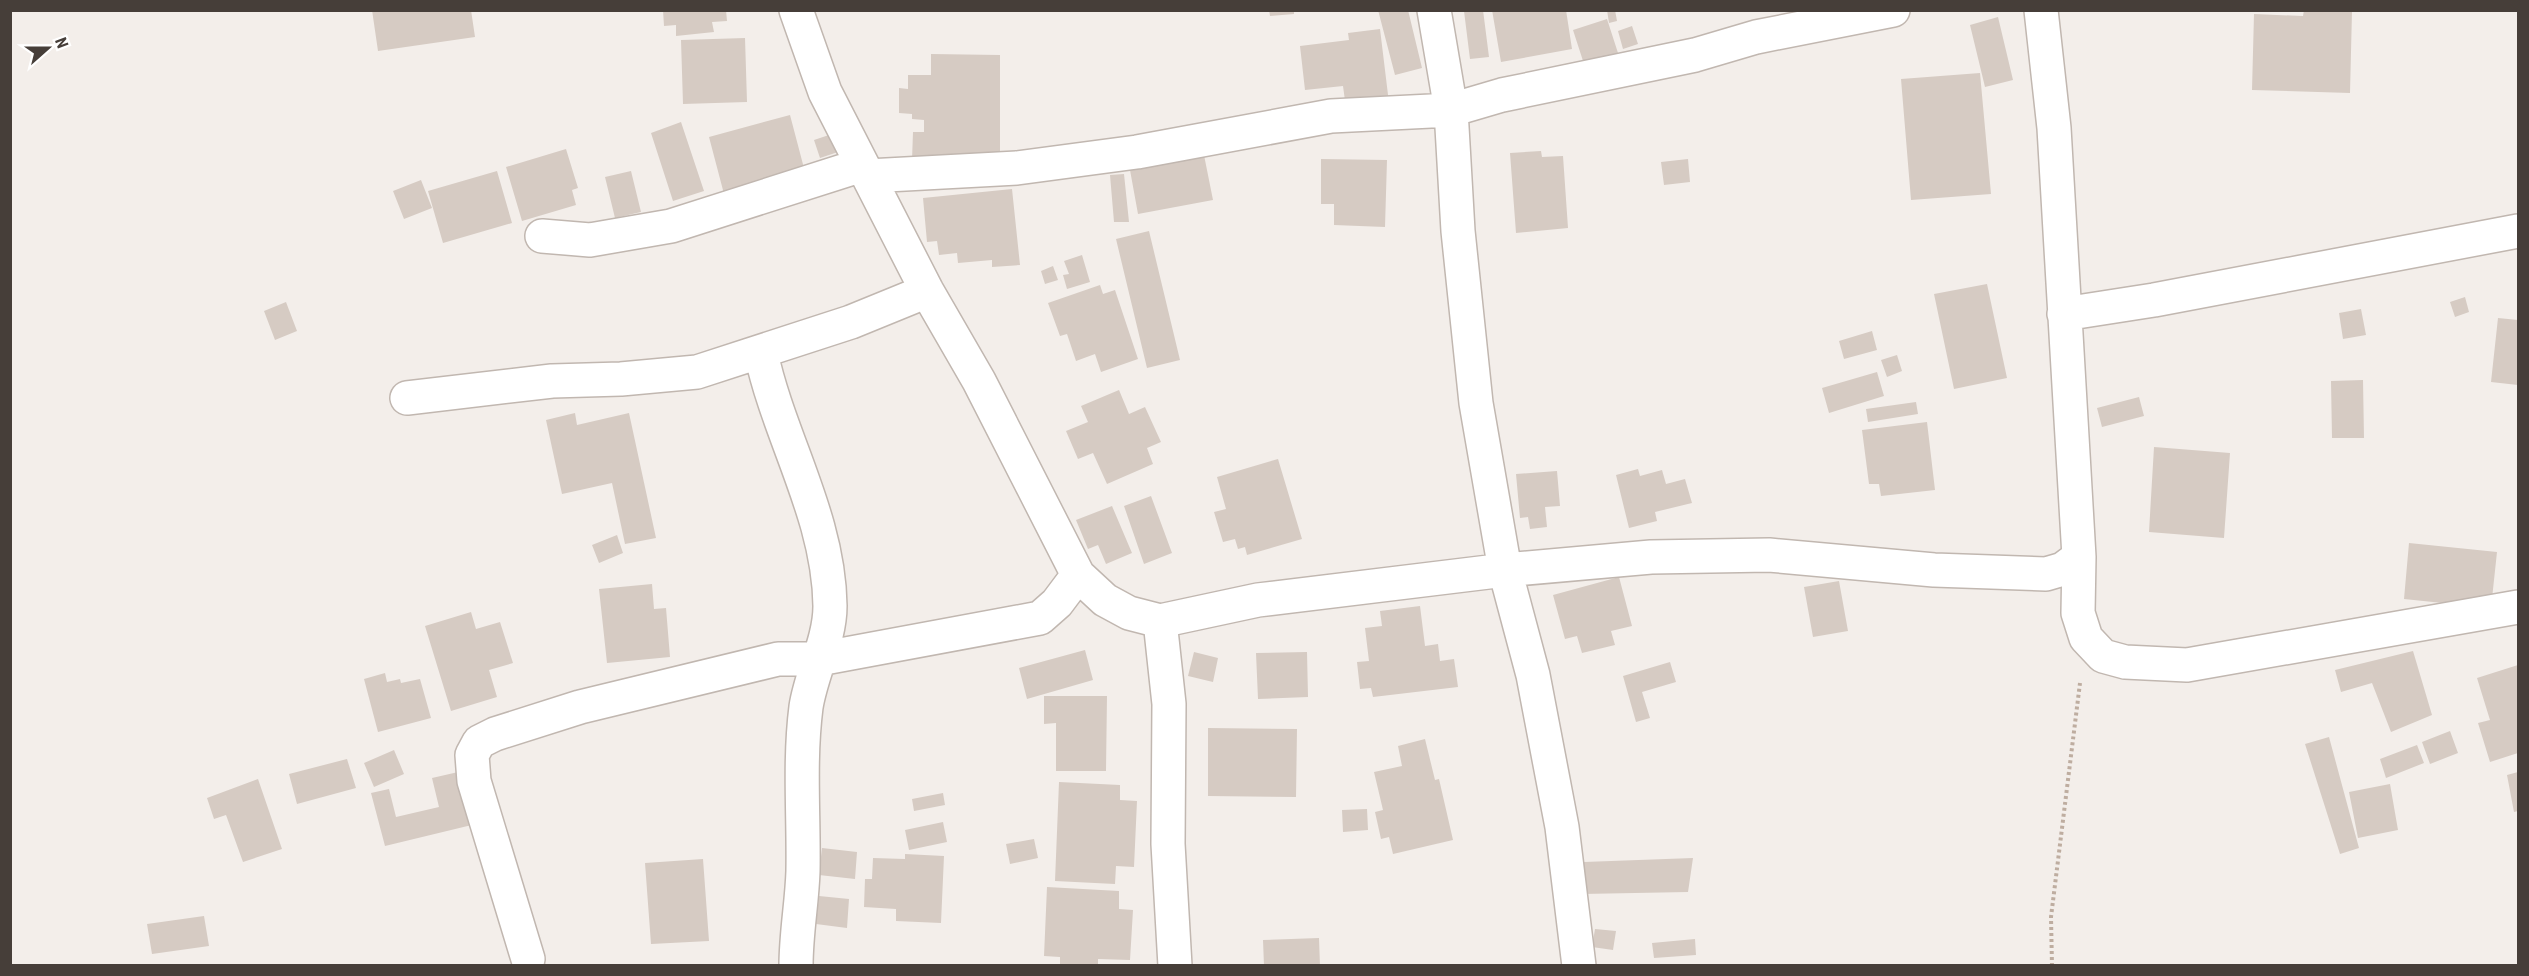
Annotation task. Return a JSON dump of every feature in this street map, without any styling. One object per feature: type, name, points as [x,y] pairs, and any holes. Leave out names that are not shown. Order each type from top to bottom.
[{"type":"street","points":[[796,10],[825,93],[927,291],[979,381],[1078,575],[1105,600],[1129,613],[1160,621],[1258,600],[1505,570],[1651,557],[1769,555],[1934,570],[2046,574],[2063,569],[2079,557]]},
{"type":"street","points":[[1434,10],[1451,110],[1458,231],[1476,403],[1505,570],[1533,675],[1560,815],[1579,966]]},
{"type":"street","points":[[542,236],[590,240],[671,226],[865,170],[1017,168],[1137,152],[1331,116],[1451,110],[1502,95],[1695,55],[1755,37],[1893,10]]},
{"type":"street","points":[[2041,10],[2054,128],[2079,557],[2078,613],[2086,638],[2103,656],[2125,662],[2187,665],[2518,607]]},
{"type":"street","points":[[2064,314],[2154,300],[2518,231]]},
{"type":"street","points":[[406,398],[552,381],[621,379],[698,372],[851,322],[927,291]]},
{"type":"street","points":[[761,353],[774,406],[812,506],[826,570],[830,608],[807,704],[802,750],[803,871],[796,937],[796,966]]},
{"type":"street","points":[[528,959],[474,782],[472,755],[479,742],[495,734],[580,707],[778,659],[819,659],[1040,618],[1057,603],[1078,575]]},
{"type":"street","points":[[1160,621],[1169,704],[1168,844],[1175,966]]},
{"type":"path","points":[[2052,966],[2051,916],[2086,638]]},
{"type":"building","points":[[372,10],[471,10],[475,37],[378,51]]},
{"type":"building","points":[[663,10],[726,10],[727,21],[712,22],[714,32],[676,36],[676,25],[664,26]]},
{"type":"building","points":[[1269,10],[1294,10],[1294,14],[1270,16]]},
{"type":"building","points":[[1378,10],[1408,10],[1422,68],[1395,75]]},
{"type":"building","points":[[1483,10],[1489,57],[1470,59],[1464,11]]},
{"type":"building","points":[[1492,10],[1566,10],[1572,49],[1501,62]]},
{"type":"building","points":[[1607,10],[1615,10],[1617,21],[1609,23]]},
{"type":"building","points":[[2304,10],[2352,11],[2350,93],[2252,90],[2254,14],[2303,16]]},
{"type":"building","points":[[1998,17],[2013,80],[1985,87],[1970,25]]},
{"type":"building","points":[[1607,19],[1618,53],[1584,64],[1573,30]]},
{"type":"building","points":[[1632,26],[1638,44],[1623,49],[1618,31]]},
{"type":"building","points":[[1380,29],[1389,103],[1346,108],[1343,86],[1305,90],[1300,46],[1349,40],[1348,33]]},
{"type":"building","points":[[745,38],[747,102],[683,104],[681,40]]},
{"type":"building","points":[[931,54],[1000,55],[1000,161],[912,160],[913,132],[924,132],[924,120],[912,119],[912,114],[899,113],[899,88],[908,89],[908,75],[931,75]]},
{"type":"building","points":[[1980,73],[1991,194],[1911,200],[1901,79]]},
{"type":"building","points":[[790,115],[805,172],[724,194],[709,137]]},
{"type":"building","points":[[681,122],[704,191],[673,201],[651,133]]},
{"type":"building","points":[[832,134],[838,152],[820,158],[814,140]]},
{"type":"building","points":[[566,149],[578,188],[572,190],[576,205],[522,221],[506,167]]},
{"type":"building","points":[[1541,151],[1542,157],[1563,156],[1568,228],[1516,233],[1510,153]]},
{"type":"building","points":[[1204,155],[1213,200],[1138,214],[1130,170]]},
{"type":"building","points":[[1321,159],[1387,160],[1385,227],[1334,225],[1334,204],[1321,204]]},
{"type":"building","points":[[1688,159],[1690,182],[1664,185],[1661,162]]},
{"type":"building","points":[[497,171],[512,223],[443,243],[428,191]]},
{"type":"building","points":[[631,171],[641,212],[615,218],[605,177]]},
{"type":"building","points":[[1124,174],[1129,222],[1114,222],[1110,175]]},
{"type":"building","points":[[421,180],[432,208],[404,219],[393,191]]},
{"type":"building","points":[[1012,189],[1020,265],[992,267],[992,260],[958,263],[957,253],[939,255],[937,241],[927,242],[923,198]]},
{"type":"building","points":[[1149,231],[1180,360],[1147,368],[1116,239]]},
{"type":"building","points":[[1082,255],[1090,282],[1067,289],[1063,275],[1069,274],[1064,261]]},
{"type":"building","points":[[1053,266],[1058,280],[1045,284],[1041,271]]},
{"type":"building","points":[[1987,284],[2007,378],[1954,389],[1934,294]]},
{"type":"building","points":[[1100,285],[1103,294],[1115,290],[1138,359],[1101,372],[1095,354],[1076,361],[1067,334],[1060,336],[1048,303]]},
{"type":"building","points":[[2465,297],[2469,312],[2455,317],[2450,302]]},
{"type":"building","points":[[286,302],[297,331],[275,340],[264,311]]},
{"type":"building","points":[[2361,309],[2366,335],[2343,339],[2339,313]]},
{"type":"building","points":[[2498,318],[2518,320],[2518,385],[2491,382]]},
{"type":"building","points":[[1872,331],[1877,350],[1844,359],[1839,341]]},
{"type":"building","points":[[1897,355],[1902,371],[1887,377],[1881,360]]},
{"type":"building","points":[[1877,372],[1884,396],[1829,413],[1822,388]]},
{"type":"building","points":[[2363,380],[2364,438],[2332,438],[2331,381]]},
{"type":"building","points":[[1119,390],[1129,414],[1145,407],[1161,442],[1147,448],[1153,464],[1107,484],[1093,453],[1078,459],[1066,431],[1088,422],[1081,406]]},
{"type":"building","points":[[2139,397],[2144,416],[2102,427],[2097,408]]},
{"type":"building","points":[[1916,402],[1918,414],[1868,422],[1866,409]]},
{"type":"building","points":[[575,413],[577,425],[629,413],[656,538],[625,544],[612,483],[562,494],[546,420]]},
{"type":"building","points":[[1927,422],[1935,490],[1881,496],[1879,484],[1869,484],[1862,430]]},
{"type":"building","points":[[2154,447],[2230,453],[2224,538],[2149,532]]},
{"type":"building","points":[[1278,459],[1302,539],[1247,555],[1245,547],[1238,549],[1235,539],[1223,542],[1214,512],[1226,509],[1217,477]]},
{"type":"building","points":[[1638,469],[1640,476],[1662,470],[1666,484],[1685,479],[1692,503],[1655,512],[1657,521],[1629,528],[1616,475]]},
{"type":"building","points":[[1557,471],[1560,506],[1545,507],[1547,527],[1530,529],[1528,517],[1520,518],[1516,474]]},
{"type":"building","points":[[1151,496],[1172,553],[1144,564],[1124,506]]},
{"type":"building","points":[[1112,506],[1132,553],[1106,564],[1098,545],[1088,549],[1076,520]]},
{"type":"building","points":[[617,535],[623,553],[599,563],[592,545]]},
{"type":"building","points":[[2409,543],[2497,552],[2491,608],[2404,599]]},
{"type":"building","points":[[1619,577],[1632,626],[1611,631],[1615,645],[1582,653],[1577,636],[1565,639],[1553,595]]},
{"type":"building","points":[[1839,581],[1848,631],[1813,637],[1804,587]]},
{"type":"building","points":[[652,584],[654,609],[666,608],[670,657],[607,663],[599,589]]},
{"type":"building","points":[[1420,606],[1425,646],[1438,644],[1440,661],[1454,659],[1458,687],[1373,697],[1371,688],[1360,689],[1357,662],[1369,661],[1365,628],[1382,626],[1380,611]]},
{"type":"building","points":[[471,612],[476,629],[500,622],[513,663],[489,670],[497,697],[451,711],[425,626]]},
{"type":"building","points":[[1085,650],[1093,680],[1027,699],[1019,668]]},
{"type":"building","points":[[2413,651],[2432,715],[2391,732],[2372,683],[2341,692],[2335,670]]},
{"type":"building","points":[[1194,652],[1218,658],[1213,682],[1188,676]]},
{"type":"building","points":[[1307,652],[1308,697],[1258,699],[1256,653]]},
{"type":"building","points":[[1670,662],[1676,682],[1642,692],[1650,718],[1636,722],[1623,676]]},
{"type":"building","points":[[2518,665],[2518,753],[2490,762],[2478,723],[2490,720],[2477,678]]},
{"type":"building","points":[[385,673],[387,682],[400,679],[401,683],[420,679],[431,718],[378,732],[364,679]]},
{"type":"building","points":[[1044,696],[1107,696],[1106,771],[1056,771],[1056,723],[1044,724]]},
{"type":"building","points":[[1208,728],[1297,729],[1296,797],[1208,796]]},
{"type":"building","points":[[2450,731],[2458,753],[2430,764],[2422,742]]},
{"type":"building","points":[[2329,737],[2359,848],[2340,854],[2305,744]]},
{"type":"building","points":[[1425,739],[1435,780],[1439,779],[1453,840],[1393,854],[1389,837],[1381,839],[1375,812],[1383,810],[1374,772],[1402,766],[1398,746]]},
{"type":"building","points":[[2417,745],[2424,763],[2386,778],[2380,759]]},
{"type":"building","points":[[394,750],[404,774],[374,787],[364,763]]},
{"type":"building","points":[[347,759],[356,788],[297,804],[289,774]]},
{"type":"building","points":[[467,770],[480,823],[385,846],[371,793],[389,789],[396,817],[439,807],[432,778]]},
{"type":"building","points":[[2518,772],[2518,811],[2514,812],[2507,775]]},
{"type":"building","points":[[258,779],[282,849],[243,862],[226,815],[214,819],[207,798]]},
{"type":"building","points":[[1059,782],[1120,785],[1120,800],[1137,801],[1134,867],[1116,866],[1115,884],[1055,881]]},
{"type":"building","points":[[2390,784],[2398,830],[2358,838],[2349,792]]},
{"type":"building","points":[[943,793],[945,805],[914,811],[912,799]]},
{"type":"building","points":[[1367,809],[1368,830],[1343,832],[1342,810]]},
{"type":"building","points":[[943,822],[947,842],[909,850],[905,830]]},
{"type":"building","points":[[1034,839],[1038,858],[1010,864],[1006,844]]},
{"type":"building","points":[[822,848],[857,852],[855,879],[819,875]]},
{"type":"building","points":[[905,854],[944,856],[941,923],[896,921],[896,909],[864,907],[865,879],[872,879],[873,858],[905,859]]},
{"type":"building","points":[[1693,858],[1688,892],[1582,894],[1584,862]]},
{"type":"building","points":[[703,859],[709,941],[651,944],[645,863]]},
{"type":"building","points":[[1047,887],[1119,891],[1119,909],[1133,910],[1130,960],[1098,959],[1098,966],[1060,966],[1060,957],[1044,956]]},
{"type":"building","points":[[819,896],[849,899],[847,928],[816,924]]},
{"type":"building","points":[[204,916],[209,946],[152,954],[147,924]]},
{"type":"building","points":[[1595,929],[1616,931],[1613,950],[1592,947]]},
{"type":"building","points":[[1319,938],[1320,966],[1264,966],[1263,940]]},
{"type":"building","points":[[1695,939],[1696,955],[1654,958],[1652,943]]}]
